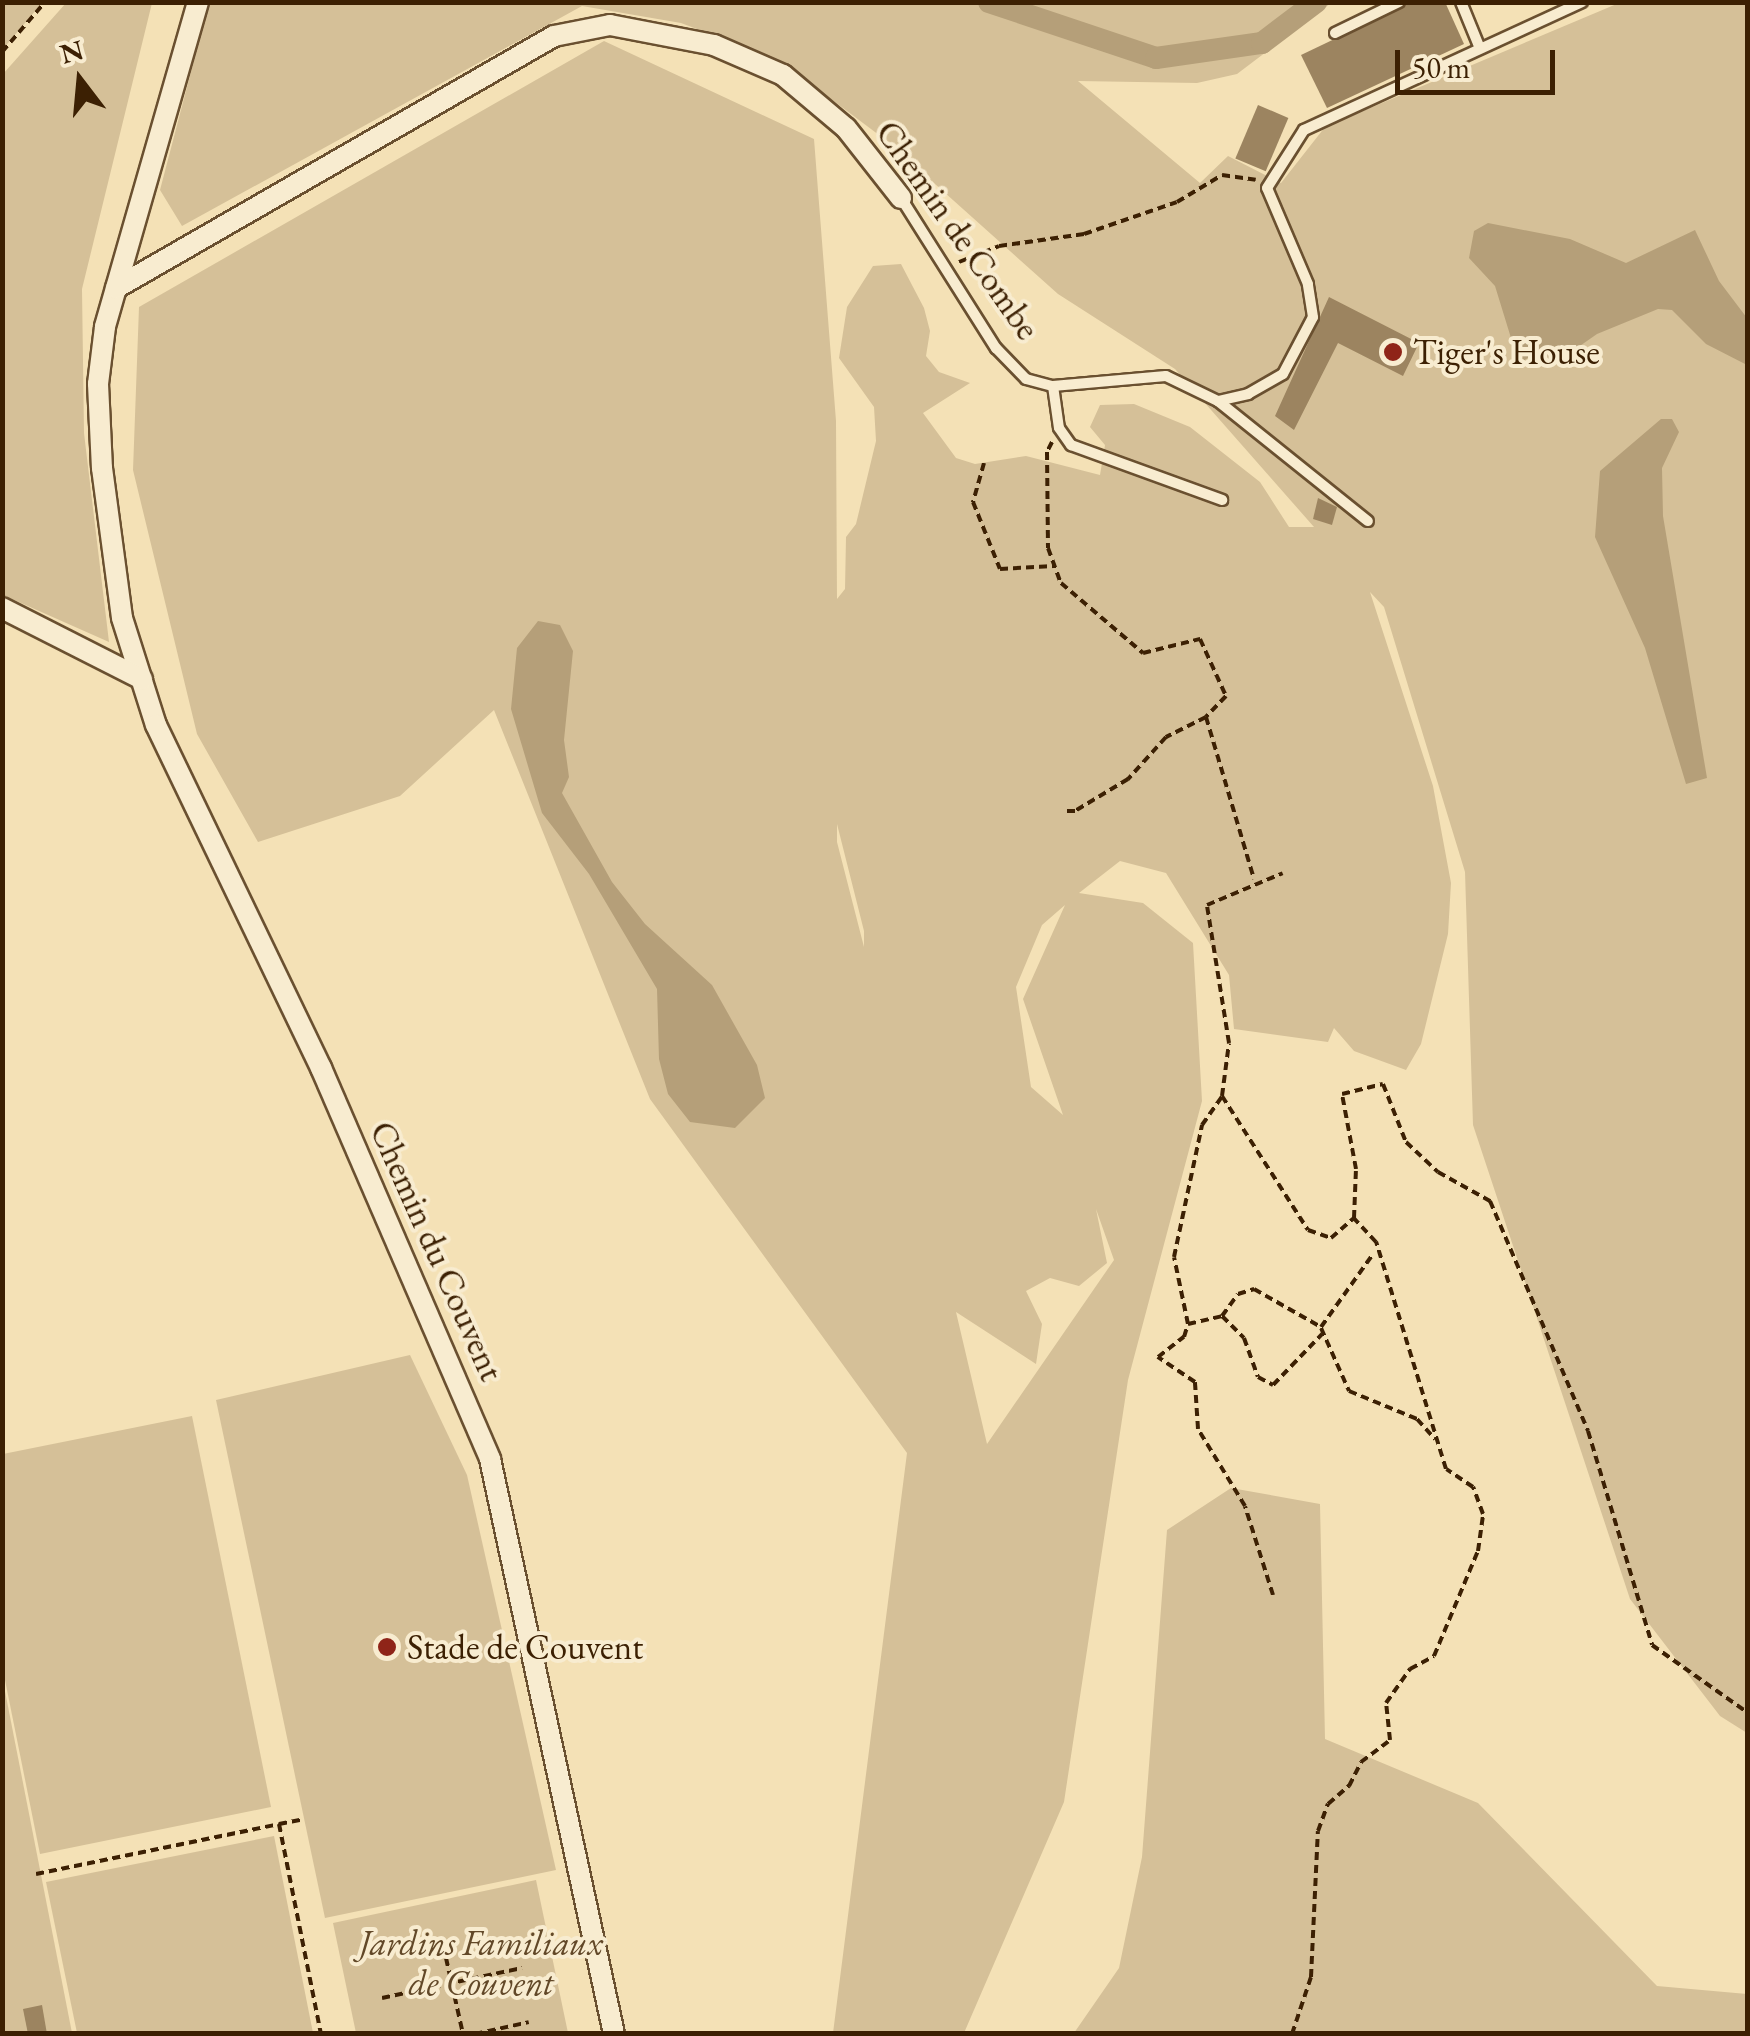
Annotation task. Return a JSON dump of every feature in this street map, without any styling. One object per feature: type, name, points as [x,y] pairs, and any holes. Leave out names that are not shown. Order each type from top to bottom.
[{"type":"street","name":"Chemin du Couvent","points":[[198,2],[116,288],[98,384],[102,468],[122,618],[156,725],[321,1068],[490,1459],[614,2034]]},
{"type":"street","name":"Chemin de Combe","points":[[116,288],[554,36],[610,25],[714,45],[783,76],[846,128],[902,198]]},
{"type":"street","points":[[2,608],[142,679]]},
{"type":"lane","points":[[1334,33],[1399,2]]},
{"type":"lane","points":[[1462,2],[1480,46]]},
{"type":"lane","points":[[1218,401],[1248,394],[1283,374],[1313,317],[1308,284],[1268,188],[1314,121],[1582,2]]},
{"type":"lane","name":"Chemin de Combe","points":[[902,198],[996,348],[1026,379],[1052,386]]},
{"type":"lane","points":[[1222,500],[1116,467],[1071,445],[1059,428],[1052,386],[1166,376],[1218,401],[1368,521]]},
{"type":"path","points":[[2,52],[45,2]]},
{"type":"path","points":[[946,268],[989,249],[1060,240],[1158,209],[1222,175],[1246,174],[1268,188]]},
{"type":"path","points":[[1059,428],[1047,452],[1048,548],[1061,583],[1143,653],[1200,639],[1226,696],[1206,717],[1166,737],[1128,779],[1075,811],[1063,811]]},
{"type":"path","points":[[984,463],[972,502],[1000,569],[1054,566]]},
{"type":"path","points":[[1206,717],[1254,882]]},
{"type":"path","points":[[1272,1595],[1246,1506],[1198,1429],[1196,1382],[1158,1357],[1184,1337],[1188,1324],[1174,1257],[1202,1125],[1222,1096],[1229,1043],[1207,906],[1254,882],[1283,874]]},
{"type":"path","points":[[1222,1316],[1244,1338],[1258,1377],[1273,1385],[1322,1330],[1376,1242],[1354,1218],[1356,1169],[1342,1094],[1383,1084],[1406,1142],[1438,1172],[1490,1201],[1588,1432],[1652,1645],[1748,1713]]},
{"type":"path","points":[[1222,1096],[1308,1230],[1331,1238],[1354,1218]]},
{"type":"path","points":[[1292,2034],[1311,1977],[1318,1831],[1328,1804],[1349,1786],[1361,1762],[1390,1740],[1386,1703],[1410,1669],[1434,1656],[1478,1551],[1483,1514],[1473,1486],[1446,1469],[1435,1439],[1430,1403],[1418,1389],[1374,1250]]},
{"type":"path","points":[[1188,1324],[1222,1316],[1238,1294],[1254,1289],[1322,1330],[1348,1391],[1417,1419],[1435,1439]]},
{"type":"path","points":[[36,1874],[304,1819]]},
{"type":"path","points":[[280,1824],[321,2034]]},
{"type":"path","points":[[446,1958],[462,2034]]},
{"type":"path","points":[[382,1998],[522,1968]]},
{"type":"path","points":[[475,2034],[529,2022]]},
{"type":"green space","points":[[2,3],[42,3],[3,49]]},
{"type":"green space","points":[[66,3],[152,3],[82,289],[84,433],[109,642],[3,595],[3,74]]},
{"type":"green space","points":[[209,3],[1331,3],[1237,74],[1197,83],[1078,81],[1200,183],[1228,156],[1281,183],[1325,127],[1619,3],[1747,3],[1747,1733],[1720,1716],[1630,1599],[1473,1125],[1465,872],[1384,607],[1370,592],[1433,786],[1451,883],[1448,934],[1421,1044],[1406,1070],[1354,1051],[1334,1028],[1328,1042],[1234,1029],[1229,975],[1166,873],[1120,861],[1079,893],[1143,903],[1193,943],[1202,1101],[1128,1380],[1064,1802],[964,2033],[833,2033],[907,1453],[650,1099],[494,710],[400,796],[258,842],[197,734],[133,470],[139,307],[604,41],[814,139],[836,421],[837,599],[845,589],[846,537],[856,524],[876,441],[874,407],[839,358],[847,307],[873,266],[901,264],[924,308],[930,331],[926,356],[939,372],[970,383],[923,413],[956,458],[975,464],[1026,456],[1100,475],[1105,445],[1090,427],[1100,405],[1134,404],[1190,427],[1260,482],[1289,527],[1314,527],[1175,369],[1058,294],[887,141],[779,60],[681,23],[582,6],[182,226],[160,190]],"holes":[[[837,824],[864,931],[864,947],[837,842]],[[1065,905],[1023,999],[1063,1115],[1031,1087],[1016,987],[1042,925]],[[1096,1209],[1114,1260],[987,1444],[956,1312],[1036,1364],[1042,1324],[1026,1291],[1050,1278],[1079,1286],[1107,1263]]]},
{"type":"green space","name":"Stade de Couvent","points":[[410,1355],[467,1475],[556,1870],[325,1918],[216,1400]]},
{"type":"green space","points":[[192,1416],[271,1807],[40,1854],[3,1670],[3,1454]]},
{"type":"green space","points":[[1231,1488],[1320,1504],[1325,1739],[1478,1803],[1657,1986],[1747,1994],[1747,2033],[1074,2033],[1119,1968],[1142,1857],[1167,1530]]},
{"type":"green space","points":[[3,1681],[72,2033],[3,2033]]},
{"type":"green space","points":[[274,1836],[313,2033],[77,2033],[46,1882]]},
{"type":"green space","name":"Jardins Familiaux de Couvent","points":[[536,1880],[568,2033],[356,2033],[333,1923]]},
{"type":"shaded area","points":[[1488,223],[1570,239],[1626,263],[1695,230],[1719,281],[1747,318],[1747,365],[1706,344],[1672,310],[1658,309],[1597,334],[1574,350],[1567,367],[1535,353],[1519,364],[1495,286],[1469,258],[1474,231]]},
{"type":"shaded area","points":[[1661,419],[1672,419],[1679,432],[1662,468],[1663,516],[1707,778],[1686,784],[1645,648],[1595,537],[1600,471]]},
{"type":"shaded area","points":[[538,621],[560,625],[573,651],[564,740],[569,777],[562,793],[612,882],[645,924],[712,985],[757,1065],[765,1098],[735,1128],[690,1122],[668,1094],[659,1059],[657,989],[589,874],[542,813],[511,709],[517,648]]},
{"type":"building","points":[[1412,2],[1445,2],[1464,44],[1327,108],[1301,55]]},
{"type":"building","points":[[1258,105],[1288,118],[1266,171],[1235,158]]},
{"type":"building","points":[[1329,297],[1419,343],[1403,376],[1338,343],[1294,430],[1275,416]]},
{"type":"building","points":[[1318,498],[1337,507],[1332,525],[1313,519]]},
{"type":"building","points":[[42,2005],[47,2034],[28,2034],[23,2009]]},
{"type":"waterway","points":[[989,2],[1156,58],[1262,43],[1316,2]]},
{"type":"place","name":"Tiger's House","points":[[1393,352]]},
{"type":"place","name":"Stade de Couvent","points":[[387,1647]]}]
